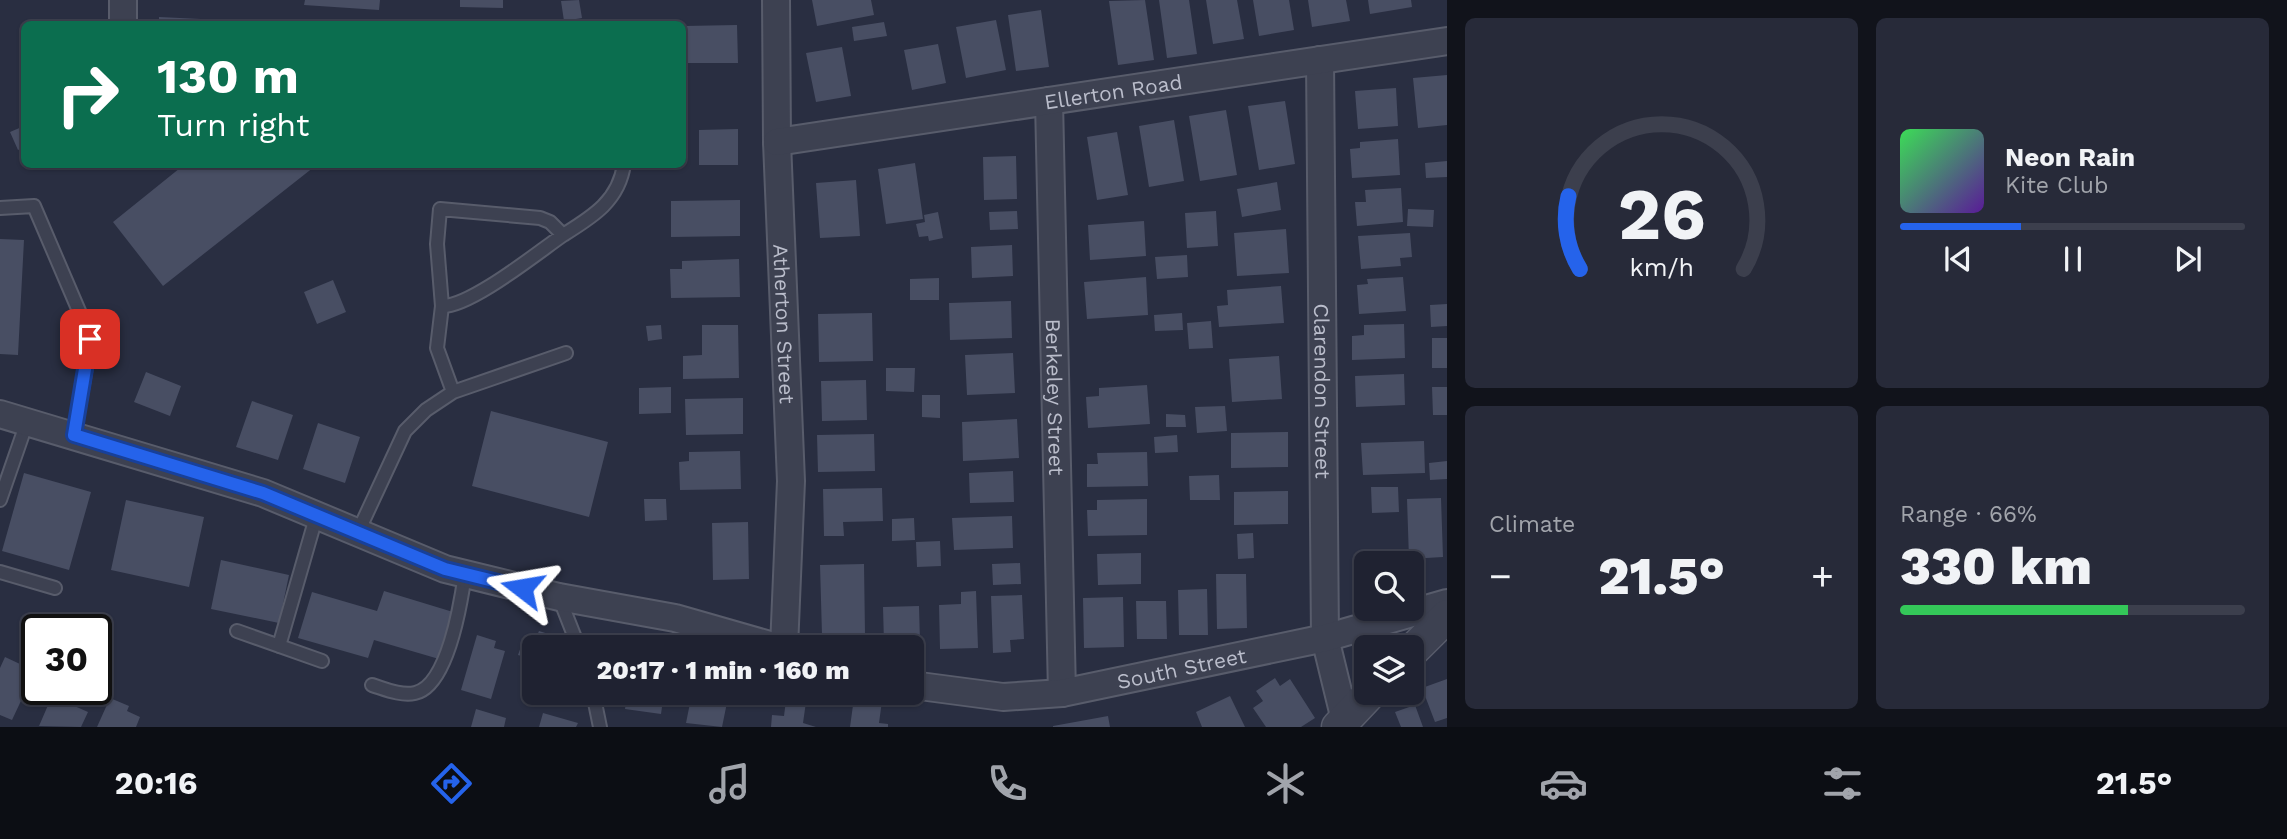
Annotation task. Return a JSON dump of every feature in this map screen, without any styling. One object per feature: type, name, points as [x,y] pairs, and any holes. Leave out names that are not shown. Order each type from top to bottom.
[{"type":"street","points":[[122,21],[123,0]]},
{"type":"street","name":"Atherton Street","points":[[776,0],[777,142],[791,481],[783,635]]},
{"type":"street","name":"Ellerton Road","points":[[777,142],[1447,41]]},
{"type":"street","name":"Clarendon Street","points":[[1320,60],[1325,638],[1342,723]]},
{"type":"street","name":"Berkeley Street","points":[[1049,101],[1062,692]]},
{"type":"street","points":[[0,414],[232,482],[317,514],[445,569],[559,597],[675,618],[736,635]]},
{"type":"street","name":"South Street","points":[[924,687],[1003,697],[1062,692],[1325,638],[1447,604]]},
{"type":"street","points":[[1424,639],[1447,616]]},
{"type":"street","points":[[1342,723],[1359,705]]},
{"type":"lane","points":[[442,306],[452,307],[472,297],[595,215],[619,186],[623,168]]},
{"type":"lane","points":[[0,208],[34,206],[90,339],[74,435]]},
{"type":"lane","points":[[453,392],[437,348],[442,306],[437,244],[440,209],[540,218],[550,222],[563,235]]},
{"type":"lane","points":[[358,532],[405,431],[426,410],[453,392],[566,353]]},
{"type":"lane","points":[[0,500],[27,422]]},
{"type":"lane","points":[[279,646],[317,514]]},
{"type":"lane","points":[[0,572],[55,588]]},
{"type":"lane","points":[[372,685],[404,694],[424,689],[437,673],[454,633],[466,575]]},
{"type":"lane","points":[[559,597],[574,635]]},
{"type":"lane","points":[[237,631],[322,661]]},
{"type":"lane","points":[[595,705],[600,727]]},
{"type":"building","points":[[305,0],[380,0],[379,10],[304,5]]},
{"type":"building","points":[[460,0],[503,0],[503,8],[460,7]]},
{"type":"building","points":[[579,0],[582,18],[564,21],[561,1]]},
{"type":"building","points":[[812,0],[871,0],[874,15],[817,26]]},
{"type":"building","points":[[1145,0],[1154,60],[1118,65],[1109,1]]},
{"type":"building","points":[[1159,0],[1189,0],[1197,54],[1167,58]]},
{"type":"building","points":[[1206,0],[1237,0],[1244,39],[1213,44]]},
{"type":"building","points":[[1253,0],[1289,0],[1294,30],[1259,36]]},
{"type":"building","points":[[1308,0],[1346,0],[1350,21],[1312,27]]},
{"type":"building","points":[[1368,0],[1411,0],[1412,7],[1370,14]]},
{"type":"building","points":[[1041,10],[1049,67],[1016,71],[1008,15]]},
{"type":"building","points":[[159,17],[201,19],[201,21],[159,21]]},
{"type":"building","points":[[996,20],[1006,70],[966,78],[956,27]]},
{"type":"building","points":[[884,22],[887,36],[854,41],[852,27]]},
{"type":"building","points":[[737,25],[738,63],[686,63],[686,26]]},
{"type":"building","points":[[938,44],[946,83],[912,90],[904,50]]},
{"type":"building","points":[[842,47],[851,96],[816,102],[806,53]]},
{"type":"building","points":[[1447,75],[1447,125],[1418,128],[1413,78]]},
{"type":"building","points":[[1396,88],[1398,126],[1358,129],[1355,91]]},
{"type":"building","points":[[1285,101],[1295,164],[1259,170],[1248,106]]},
{"type":"building","points":[[1226,110],[1237,175],[1200,181],[1189,116]]},
{"type":"building","points":[[1174,120],[1184,181],[1149,187],[1139,126]]},
{"type":"building","points":[[21,127],[21,148],[18,150],[10,132]]},
{"type":"building","points":[[738,129],[738,165],[699,165],[699,130]]},
{"type":"building","points":[[1117,132],[1128,195],[1097,200],[1087,137]]},
{"type":"building","points":[[1398,139],[1400,175],[1352,178],[1350,149],[1360,148],[1360,142]]},
{"type":"building","points":[[1016,156],[1017,199],[984,200],[983,157]]},
{"type":"building","points":[[1447,161],[1447,177],[1426,178],[1425,163]]},
{"type":"building","points":[[915,163],[923,219],[886,224],[878,169]]},
{"type":"building","points":[[180,168],[313,168],[163,286],[113,222]]},
{"type":"building","points":[[856,180],[860,236],[820,238],[816,183]]},
{"type":"building","points":[[1277,182],[1281,210],[1242,217],[1237,189]]},
{"type":"building","points":[[1401,188],[1403,222],[1357,226],[1355,202],[1366,202],[1365,190]]},
{"type":"building","points":[[740,200],[740,236],[671,237],[671,201]]},
{"type":"building","points":[[1408,209],[1434,210],[1433,227],[1407,226]]},
{"type":"building","points":[[1017,211],[1018,229],[990,230],[989,212]]},
{"type":"building","points":[[1216,211],[1218,246],[1187,248],[1185,213]]},
{"type":"building","points":[[938,212],[943,238],[929,241],[928,236],[919,237],[916,224],[925,222],[924,215]]},
{"type":"building","points":[[1144,221],[1146,256],[1090,260],[1088,225]]},
{"type":"building","points":[[1286,229],[1289,273],[1237,276],[1234,233]]},
{"type":"building","points":[[1410,233],[1412,257],[1400,258],[1401,266],[1361,269],[1358,236]]},
{"type":"building","points":[[0,239],[24,240],[18,355],[0,354]]},
{"type":"building","points":[[1012,245],[1013,276],[972,278],[971,247]]},
{"type":"building","points":[[1187,255],[1188,277],[1157,279],[1155,257]]},
{"type":"building","points":[[739,259],[740,297],[671,298],[670,269],[682,269],[682,261]]},
{"type":"building","points":[[1146,277],[1148,315],[1087,319],[1084,282]]},
{"type":"building","points":[[1403,277],[1406,311],[1359,314],[1357,285],[1368,284],[1367,279]]},
{"type":"building","points":[[939,278],[939,300],[910,300],[910,279]]},
{"type":"building","points":[[333,280],[346,312],[317,324],[304,292]]},
{"type":"building","points":[[1281,286],[1284,323],[1219,327],[1217,306],[1228,305],[1227,290]]},
{"type":"building","points":[[1011,301],[1012,338],[950,340],[949,303]]},
{"type":"building","points":[[1447,304],[1447,326],[1431,327],[1430,305]]},
{"type":"building","points":[[872,313],[873,361],[819,362],[818,314]]},
{"type":"building","points":[[1182,313],[1183,330],[1155,331],[1154,315]]},
{"type":"building","points":[[1211,321],[1213,348],[1189,349],[1187,323]]},
{"type":"building","points":[[1404,324],[1405,358],[1352,360],[1352,336],[1364,335],[1364,325]]},
{"type":"building","points":[[661,325],[662,339],[648,341],[646,326]]},
{"type":"building","points":[[702,325],[738,325],[739,378],[683,379],[683,356],[702,355]]},
{"type":"building","points":[[1432,338],[1447,338],[1447,368],[1432,368]]},
{"type":"building","points":[[1013,353],[1015,393],[967,395],[965,355]]},
{"type":"building","points":[[1279,356],[1282,399],[1232,402],[1229,359]]},
{"type":"building","points":[[886,368],[915,368],[914,392],[886,391]]},
{"type":"building","points":[[146,372],[181,386],[170,416],[134,402]]},
{"type":"building","points":[[1404,374],[1405,405],[1356,407],[1355,376]]},
{"type":"building","points":[[866,380],[867,420],[822,421],[821,381]]},
{"type":"building","points":[[1147,385],[1150,424],[1088,428],[1086,397],[1099,396],[1099,388]]},
{"type":"building","points":[[671,387],[671,413],[639,414],[639,388]]},
{"type":"building","points":[[1432,387],[1447,387],[1447,415],[1433,415]]},
{"type":"building","points":[[922,395],[940,395],[940,418],[922,417]]},
{"type":"building","points":[[743,398],[743,434],[686,435],[685,399]]},
{"type":"building","points":[[252,401],[293,415],[278,460],[236,447]]},
{"type":"building","points":[[1225,406],[1227,431],[1197,433],[1195,407]]},
{"type":"building","points":[[491,411],[608,442],[589,517],[472,486]]},
{"type":"building","points":[[1166,414],[1185,415],[1186,427],[1166,427]]},
{"type":"building","points":[[1017,419],[1019,458],[963,461],[962,422]]},
{"type":"building","points":[[318,423],[360,437],[345,483],[303,469]]},
{"type":"building","points":[[1288,432],[1288,467],[1231,468],[1231,433]]},
{"type":"building","points":[[874,434],[875,471],[818,472],[817,435]]},
{"type":"building","points":[[1177,435],[1178,452],[1155,453],[1154,437]]},
{"type":"building","points":[[1424,441],[1425,473],[1363,475],[1361,443]]},
{"type":"building","points":[[740,451],[741,489],[680,490],[679,462],[689,461],[689,452]]},
{"type":"building","points":[[1147,452],[1148,486],[1087,487],[1087,464],[1098,464],[1097,453]]},
{"type":"building","points":[[1447,461],[1447,479],[1430,480],[1429,463]]},
{"type":"building","points":[[1013,471],[1014,502],[970,503],[969,473]]},
{"type":"building","points":[[24,473],[91,492],[69,570],[2,551]]},
{"type":"building","points":[[1219,475],[1220,500],[1190,500],[1189,476]]},
{"type":"building","points":[[1371,487],[1398,487],[1399,512],[1372,513]]},
{"type":"building","points":[[882,488],[883,521],[843,522],[844,536],[824,536],[823,489]]},
{"type":"building","points":[[1288,491],[1288,524],[1234,525],[1234,492]]},
{"type":"building","points":[[1441,498],[1443,557],[1424,558],[1424,551],[1409,551],[1407,499]]},
{"type":"building","points":[[644,499],[666,499],[667,520],[645,521]]},
{"type":"building","points":[[1147,499],[1147,535],[1088,536],[1087,510],[1097,510],[1097,500]]},
{"type":"building","points":[[126,500],[204,517],[189,587],[111,570]]},
{"type":"building","points":[[1012,516],[1013,548],[954,550],[952,518]]},
{"type":"building","points":[[914,518],[915,540],[892,541],[892,519]]},
{"type":"building","points":[[748,522],[749,579],[713,580],[712,523]]},
{"type":"building","points":[[1253,533],[1254,558],[1238,559],[1237,534]]},
{"type":"building","points":[[940,541],[941,566],[917,567],[916,542]]},
{"type":"building","points":[[1141,553],[1141,584],[1098,585],[1097,554]]},
{"type":"building","points":[[221,560],[289,575],[279,623],[211,609]]},
{"type":"building","points":[[1020,563],[1021,584],[993,585],[992,564]]},
{"type":"building","points":[[864,564],[865,634],[822,635],[820,565]]},
{"type":"building","points":[[1216,574],[1246,574],[1247,628],[1217,629]]},
{"type":"building","points":[[1207,589],[1208,635],[1179,635],[1178,590]]},
{"type":"building","points":[[384,591],[453,612],[439,659],[374,640],[368,658],[298,638],[312,592],[377,611]]},
{"type":"building","points":[[976,591],[978,648],[940,649],[939,605],[961,604],[961,592]]},
{"type":"building","points":[[1022,595],[1024,639],[1010,640],[1011,652],[993,653],[991,596]]},
{"type":"building","points":[[1123,597],[1124,647],[1084,648],[1083,598]]},
{"type":"building","points":[[1136,601],[1166,601],[1167,639],[1137,639]]},
{"type":"building","points":[[919,606],[920,635],[884,635],[883,607]]},
{"type":"building","points":[[477,635],[496,641],[494,648],[505,651],[491,699],[461,690]]},
{"type":"building","points":[[5,657],[21,664],[21,701],[12,720],[0,715],[0,668]]},
{"type":"building","points":[[1275,678],[1280,686],[1290,679],[1315,718],[1301,727],[1266,727],[1253,708],[1263,701],[1256,691]]},
{"type":"building","points":[[1447,679],[1447,718],[1435,722],[1424,687]]},
{"type":"building","points":[[1230,696],[1245,727],[1202,727],[1196,712]]},
{"type":"building","points":[[112,699],[129,706],[127,711],[140,717],[136,727],[97,727],[107,705],[112,705]]},
{"type":"building","points":[[48,705],[72,705],[88,712],[81,727],[39,726]]},
{"type":"building","points":[[626,705],[662,705],[661,714],[625,709]]},
{"type":"building","points":[[690,705],[727,705],[722,727],[686,723]]},
{"type":"building","points":[[785,705],[806,705],[803,723],[816,727],[771,727],[772,715],[784,716]]},
{"type":"building","points":[[853,705],[881,705],[879,723],[888,724],[888,727],[850,727]]},
{"type":"building","points":[[1415,705],[1423,727],[1401,727],[1395,712]]},
{"type":"building","points":[[476,709],[506,718],[504,727],[471,727]]},
{"type":"building","points":[[543,713],[578,723],[576,727],[539,727]]},
{"type":"building","points":[[1108,716],[1110,727],[1053,727],[1053,726]]},
{"type":"route","points":[[90,339],[74,435],[232,482],[294,504],[445,569],[522,588]]}]
